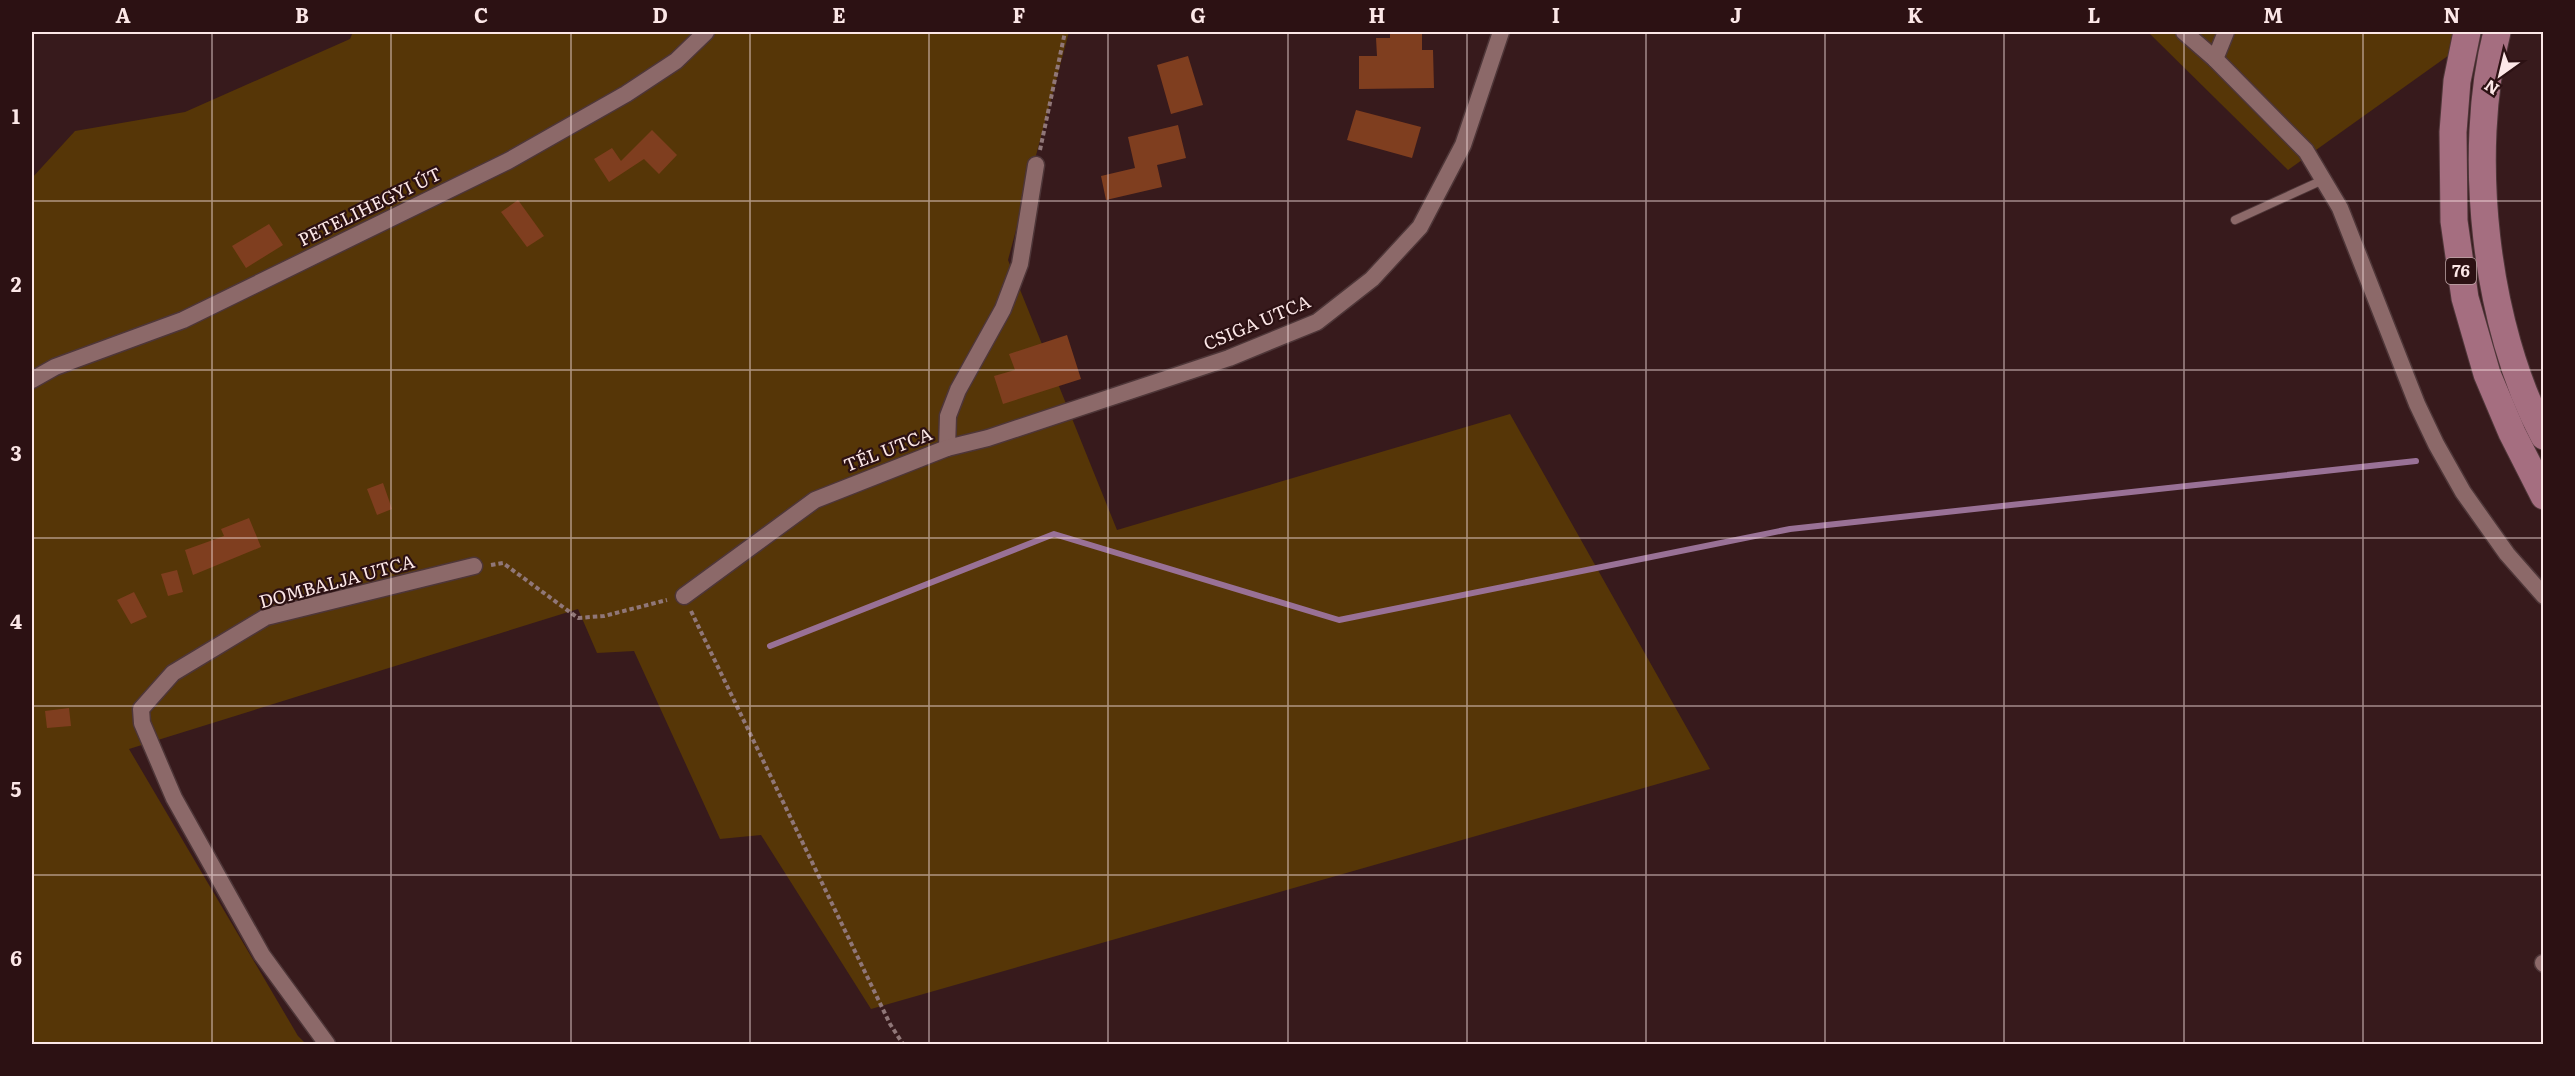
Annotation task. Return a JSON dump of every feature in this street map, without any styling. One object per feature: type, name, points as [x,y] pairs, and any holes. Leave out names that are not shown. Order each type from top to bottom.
[{"type":"main road","name":"76","points":[[2468,32],[2457,81],[2453,132],[2454,221],[2465,298],[2487,374],[2512,433],[2544,496]]},
{"type":"main road","name":"76","points":[[2497,32],[2483,130],[2484,212],[2495,293],[2512,363],[2544,436]]},
{"type":"street","name":"PETELIHEGYI ÚT","points":[[32,380],[55,367],[183,320],[508,161],[626,94],[668,67],[705,32]]},
{"type":"street","name":"CSIGA UTCA","points":[[947,448],[988,438],[1229,358],[1317,322],[1372,279],[1420,227],[1463,145],[1501,32]]},
{"type":"street","points":[[2184,32],[2215,59],[2299,143],[2325,179],[2340,208],[2409,383],[2436,444],[2463,492],[2507,554],[2544,596]]},
{"type":"street","points":[[2215,59],[2226,32]]},
{"type":"street","name":"TÉL UTCA","points":[[684,596],[815,500],[947,448],[948,416],[957,390],[1003,309],[1020,264],[1036,165]]},
{"type":"street","name":"DOMBALJA UTCA","points":[[327,1044],[262,955],[185,817],[142,723],[141,709],[173,673],[266,617],[474,566]]},
{"type":"lane","points":[[2235,220],[2325,179]]},
{"type":"path","points":[[1036,165],[1065,32]]},
{"type":"path","points":[[474,566],[503,563],[558,606],[578,618],[604,616],[684,596],[885,1014],[903,1044]]},
{"type":"shaded area","points":[[353,32],[1069,32],[1008,260],[1117,530],[1510,414],[1710,769],[871,1009],[761,835],[720,839],[634,651],[597,653],[578,609],[129,749],[298,1036],[306,1044],[32,1044],[32,178],[75,131],[185,112],[350,39]]},
{"type":"shaded area","points":[[2148,32],[2467,32],[2459,48],[2288,170]]},
{"type":"building","points":[[1390,32],[1422,32],[1422,50],[1433,50],[1434,88],[1359,89],[1359,56],[1377,56],[1376,38],[1390,38]]},
{"type":"building","points":[[1188,56],[1203,105],[1171,114],[1157,65]]},
{"type":"building","points":[[1356,110],[1421,127],[1412,158],[1347,140]]},
{"type":"building","points":[[1178,125],[1186,158],[1157,165],[1162,187],[1106,200],[1101,176],[1135,168],[1128,137]]},
{"type":"building","points":[[652,130],[677,155],[659,174],[644,159],[609,182],[594,159],[612,148],[621,161]]},
{"type":"building","points":[[518,200],[544,236],[527,247],[501,212]]},
{"type":"building","points":[[269,224],[283,245],[246,268],[232,246]]},
{"type":"building","points":[[1067,335],[1081,379],[1003,404],[994,376],[1015,370],[1009,354]]},
{"type":"building","points":[[383,483],[392,509],[377,515],[367,489]]},
{"type":"building","points":[[249,518],[261,547],[193,575],[185,550],[224,536],[221,529]]},
{"type":"building","points":[[177,570],[183,592],[168,596],[161,574]]},
{"type":"building","points":[[134,592],[147,617],[131,624],[117,600]]},
{"type":"building","points":[[69,708],[71,726],[47,728],[45,711]]},
{"type":"waterway","points":[[770,646],[1054,534],[1339,620],[1790,529],[2416,461]]}]
